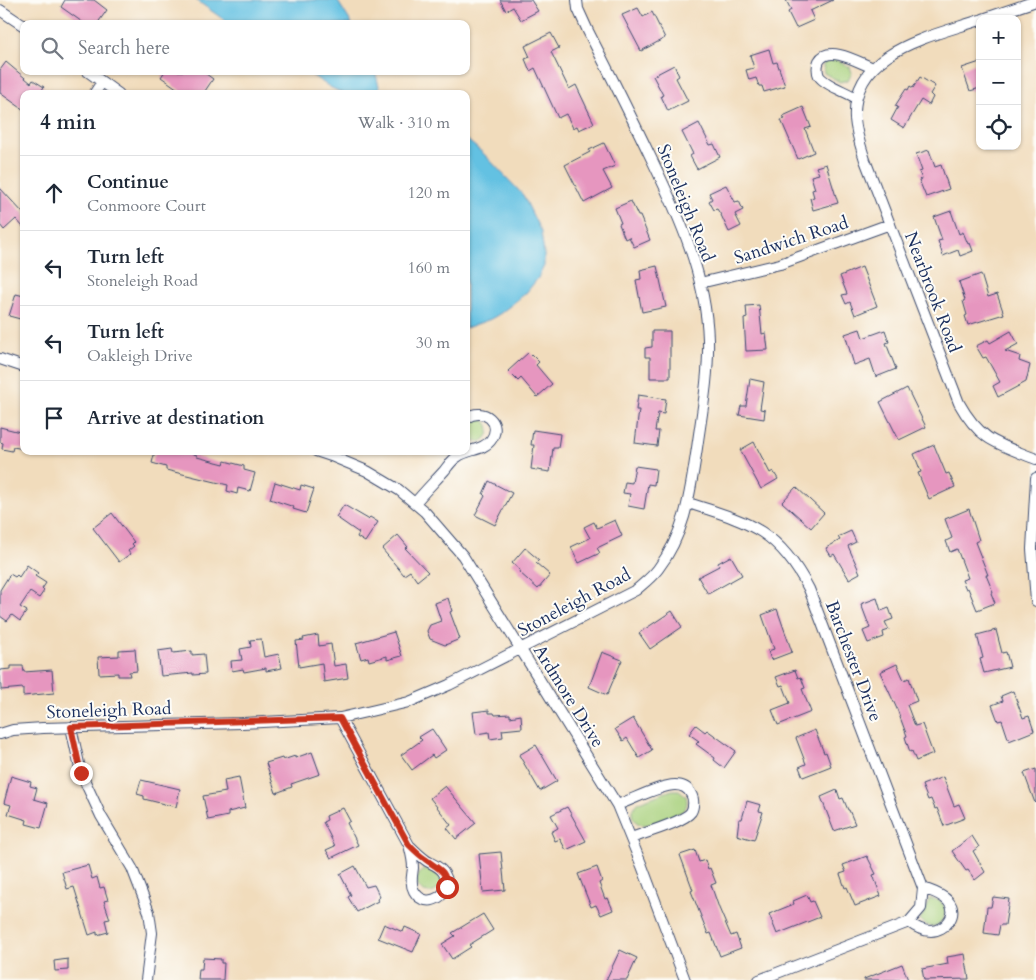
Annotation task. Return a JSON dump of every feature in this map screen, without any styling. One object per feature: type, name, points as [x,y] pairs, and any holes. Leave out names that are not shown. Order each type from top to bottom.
[{"type":"street","name":"Stoneleigh Road","points":[[0,734],[12,730],[71,727],[340,718],[409,702],[449,685],[636,590],[657,571],[672,548],[681,528],[688,503],[706,388],[708,339],[700,283],[672,201],[588,31],[578,9],[577,0]]},
{"type":"street","name":"Nearbrook Road","points":[[993,15],[1036,1]]},
{"type":"street","points":[[0,10],[20,23]]},
{"type":"street","name":"Nearbrook Road","points":[[976,21],[900,48],[886,57],[873,68],[864,82],[856,98],[855,119],[858,136],[890,224],[952,386],[969,420],[987,438],[1036,459]]},
{"type":"street","points":[[856,98],[825,81],[818,75],[820,61],[825,56],[834,53],[873,68]]},
{"type":"street","points":[[92,75],[113,90]]},
{"type":"street","points":[[97,90],[102,82]]},
{"type":"street","name":"Sandwich Road","points":[[700,283],[780,264],[890,224]]},
{"type":"street","points":[[0,359],[20,366]]},
{"type":"street","points":[[470,416],[481,413],[486,415],[492,421],[494,434],[488,444],[470,450]]},
{"type":"street","name":"Ardmore Drive","points":[[328,455],[367,471],[385,481],[415,503],[438,525],[463,556],[617,805],[685,980]]},
{"type":"street","points":[[415,503],[456,455]]},
{"type":"street","points":[[1036,478],[1032,549],[1036,601]]},
{"type":"street","name":"Barchester Drive","points":[[688,503],[741,520],[765,533],[793,562],[802,575],[923,888]]},
{"type":"street","points":[[340,718],[409,845],[412,859],[411,880],[414,891],[422,900],[432,901],[441,896],[447,887],[443,871],[419,855],[409,845]]},
{"type":"street","points":[[71,727],[81,773],[101,816],[132,868],[149,912],[152,933],[146,980]]},
{"type":"street","points":[[617,805],[676,784],[690,792],[694,801],[692,811],[684,819],[631,838]]},
{"type":"street","points":[[759,980],[909,922],[920,908],[923,888],[949,901],[952,910],[950,918],[947,925],[941,930],[929,931],[917,928],[909,922]]},
{"type":"green space","points":[[834,59],[850,67],[852,73],[848,80],[840,82],[824,73],[823,65],[825,62]]},
{"type":"green space","points":[[472,419],[482,419],[488,425],[488,435],[482,441],[477,442],[470,439],[470,421]]},
{"type":"green space","points":[[672,790],[679,790],[686,796],[687,805],[682,812],[654,824],[646,825],[635,821],[632,810],[639,802]]},
{"type":"green space","points":[[429,869],[438,872],[441,881],[438,890],[429,893],[420,890],[417,881],[420,872]]},
{"type":"green space","points":[[929,899],[938,900],[943,905],[945,911],[944,918],[934,926],[927,925],[920,919],[926,910]]},
{"type":"water","points":[[196,0],[337,0],[350,20],[224,20]]},
{"type":"water","points":[[311,75],[376,75],[380,90],[336,90]]},
{"type":"water","points":[[470,142],[484,154],[523,195],[541,232],[544,254],[544,266],[538,278],[526,293],[491,319],[470,327]]},
{"type":"building","points":[[65,0],[94,0],[107,10],[100,20],[79,20],[61,7]]},
{"type":"building","points":[[500,0],[531,0],[538,11],[521,20],[513,7],[506,11]]},
{"type":"building","points":[[786,0],[833,0],[810,11],[814,20],[796,28],[788,12],[791,10]]},
{"type":"building","points":[[638,8],[643,17],[652,12],[665,38],[641,51],[622,15]]},
{"type":"building","points":[[551,33],[559,48],[551,52],[569,89],[576,85],[594,123],[579,130],[577,126],[573,128],[566,114],[558,118],[535,68],[530,71],[525,59],[530,57],[525,46]]},
{"type":"building","points":[[769,49],[773,63],[777,62],[785,86],[764,92],[756,78],[749,80],[746,70],[754,68],[750,55]]},
{"type":"building","points":[[6,62],[31,83],[33,80],[44,87],[42,90],[20,90],[20,107],[0,93],[0,70]]},
{"type":"building","points":[[976,63],[976,89],[970,91],[962,68]]},
{"type":"building","points":[[674,65],[679,76],[676,78],[688,101],[668,111],[661,96],[663,95],[653,76]]},
{"type":"building","points":[[162,75],[208,75],[213,79],[206,90],[179,90],[161,77]]},
{"type":"building","points":[[920,77],[935,86],[930,94],[933,97],[929,105],[921,100],[904,128],[891,120],[898,107],[895,106],[906,89],[908,90],[910,86],[913,88]]},
{"type":"building","points":[[803,107],[811,127],[805,129],[814,152],[798,159],[781,120],[785,119],[783,116]]},
{"type":"building","points":[[699,123],[710,145],[714,144],[720,157],[697,169],[690,156],[693,154],[682,132]]},
{"type":"building","points":[[604,143],[615,166],[603,171],[612,188],[584,203],[565,165]]},
{"type":"building","points":[[929,150],[935,167],[941,165],[949,189],[926,197],[919,180],[922,179],[919,172],[922,171],[916,154]]},
{"type":"building","points":[[826,164],[838,203],[813,210],[810,198],[814,197],[812,190],[815,189],[811,176],[819,174],[816,167]]},
{"type":"building","points":[[726,185],[735,202],[739,201],[743,210],[735,214],[741,226],[729,232],[721,215],[717,209],[714,210],[709,201],[712,199],[709,193]]},
{"type":"building","points":[[0,188],[20,210],[20,224],[16,219],[4,230],[0,225]]},
{"type":"building","points":[[631,201],[638,216],[640,216],[650,240],[634,247],[629,237],[625,239],[615,208]]},
{"type":"building","points":[[951,211],[959,234],[963,232],[973,251],[960,256],[958,250],[943,256],[938,241],[942,240],[934,217]]},
{"type":"building","points":[[657,266],[666,307],[642,312],[636,280],[641,279],[640,270]]},
{"type":"building","points":[[862,267],[877,306],[855,315],[850,302],[846,304],[842,295],[847,294],[840,276]]},
{"type":"building","points":[[981,274],[988,297],[997,294],[1004,314],[968,325],[963,301],[965,300],[959,282]]},
{"type":"building","points":[[16,294],[20,295],[20,319],[9,316]]},
{"type":"building","points":[[759,305],[762,334],[766,333],[768,350],[746,351],[744,319],[747,318],[746,306]]},
{"type":"building","points":[[860,329],[863,338],[885,330],[889,342],[886,343],[896,369],[876,377],[870,359],[854,365],[845,334]]},
{"type":"building","points":[[652,331],[670,331],[670,378],[650,378],[650,357],[645,357],[645,348],[652,347]]},
{"type":"building","points":[[1011,331],[1018,344],[1005,351],[1020,356],[1019,361],[1030,365],[1026,382],[998,397],[993,386],[1000,382],[986,357],[983,358],[976,346],[988,340],[990,343]]},
{"type":"building","points":[[529,352],[539,362],[536,365],[552,384],[537,397],[521,378],[518,381],[508,371]]},
{"type":"building","points":[[750,379],[764,382],[760,409],[765,410],[764,419],[739,415],[741,406],[746,406]]},
{"type":"building","points":[[907,388],[926,427],[899,440],[880,402]]},
{"type":"building","points":[[638,395],[666,399],[664,414],[658,413],[655,431],[659,431],[657,446],[635,443],[639,410],[636,410]]},
{"type":"building","points":[[0,427],[20,432],[20,448],[13,447],[12,451],[2,449],[3,443],[0,442]]},
{"type":"building","points":[[533,430],[560,434],[558,448],[553,448],[550,472],[531,469],[534,445],[531,445]]},
{"type":"building","points":[[754,442],[770,473],[773,471],[778,479],[761,489],[740,450]]},
{"type":"building","points":[[934,445],[946,474],[949,473],[955,487],[929,499],[918,473],[921,472],[914,454]]},
{"type":"building","points":[[154,455],[197,455],[197,457],[224,464],[225,461],[244,466],[244,470],[255,473],[250,491],[238,488],[237,494],[227,491],[228,485],[166,470],[166,467],[152,463]]},
{"type":"building","points":[[635,466],[656,469],[654,485],[648,484],[644,509],[628,506],[630,494],[623,493],[625,482],[632,483]]},
{"type":"building","points":[[489,481],[512,493],[495,525],[475,515],[485,496],[483,494]]},
{"type":"building","points":[[275,482],[300,490],[301,485],[314,489],[306,513],[270,499]]},
{"type":"building","points":[[796,487],[824,513],[811,528],[782,502]]},
{"type":"building","points":[[344,505],[368,519],[370,517],[378,522],[365,542],[357,537],[359,533],[336,517]]},
{"type":"building","points":[[969,509],[979,540],[975,542],[988,575],[986,575],[995,603],[977,610],[968,588],[966,589],[962,580],[968,578],[957,549],[950,552],[946,541],[952,538],[945,519]]},
{"type":"building","points":[[112,513],[134,542],[132,544],[134,546],[128,551],[130,554],[119,562],[93,528]]},
{"type":"building","points":[[615,520],[622,536],[597,548],[600,553],[579,563],[571,547],[590,538],[584,527],[594,522],[597,528]]},
{"type":"building","points":[[851,531],[856,542],[848,546],[860,573],[849,579],[834,554],[831,556],[826,548],[840,540],[838,537]]},
{"type":"building","points":[[398,535],[408,547],[405,548],[428,572],[417,581],[410,571],[404,575],[382,549]]},
{"type":"building","points":[[525,548],[539,560],[536,563],[550,575],[538,589],[512,563]]},
{"type":"building","points":[[731,556],[742,575],[708,594],[698,577],[719,566],[718,563]]},
{"type":"building","points":[[27,565],[38,573],[35,576],[46,583],[42,589],[44,591],[39,598],[30,592],[20,607],[27,611],[20,621],[12,615],[7,621],[0,616],[0,590],[10,574],[19,577]]},
{"type":"building","points":[[448,598],[452,611],[450,612],[460,639],[445,645],[430,639],[427,631],[430,625],[441,621],[435,603]]},
{"type":"building","points":[[877,598],[881,611],[889,608],[893,619],[885,622],[889,630],[883,632],[884,637],[868,643],[863,631],[870,628],[861,604]]},
{"type":"building","points":[[777,609],[792,652],[771,660],[768,651],[774,649],[762,615]]},
{"type":"building","points":[[672,611],[682,627],[650,649],[639,633]]},
{"type":"building","points":[[996,630],[1002,653],[1006,652],[1010,667],[984,673],[980,659],[983,658],[977,635]]},
{"type":"building","points":[[394,632],[402,656],[387,660],[387,656],[369,661],[368,657],[361,659],[356,643]]},
{"type":"building","points":[[318,635],[319,646],[331,644],[334,666],[346,664],[348,678],[324,682],[322,663],[299,667],[296,641]]},
{"type":"building","points":[[261,639],[264,657],[279,654],[282,668],[266,671],[266,668],[244,672],[243,669],[232,671],[231,661],[242,660],[240,649],[251,647],[250,640]]},
{"type":"building","points":[[135,649],[137,671],[129,672],[130,676],[118,676],[118,673],[99,674],[98,657],[119,656],[119,650]]},
{"type":"building","points":[[172,649],[173,653],[192,651],[192,655],[204,654],[206,674],[193,675],[193,673],[161,676],[158,651]]},
{"type":"building","points":[[602,652],[622,660],[607,695],[589,687]]},
{"type":"building","points":[[897,664],[904,680],[909,678],[917,701],[907,705],[915,726],[922,724],[933,754],[916,761],[912,751],[910,752],[905,737],[907,736],[897,709],[880,672]]},
{"type":"building","points":[[11,666],[23,666],[24,672],[52,670],[54,693],[23,696],[23,688],[1,690],[0,670],[11,669]]},
{"type":"building","points":[[795,670],[798,678],[801,677],[805,688],[802,689],[811,712],[778,725],[772,710],[790,703],[783,685],[780,686],[776,677]]},
{"type":"building","points":[[1013,691],[1023,718],[1029,716],[1034,731],[1009,741],[1002,720],[998,721],[992,705],[1003,701],[1001,696]]},
{"type":"building","points":[[489,710],[489,713],[494,713],[495,715],[510,714],[510,717],[521,715],[522,728],[502,730],[503,737],[490,739],[489,732],[476,734],[473,712]]},
{"type":"building","points":[[633,718],[652,750],[639,758],[627,738],[623,741],[615,729]]},
{"type":"building","points":[[696,725],[705,732],[707,730],[736,751],[724,768],[714,760],[715,758],[696,744],[699,741],[689,734]]},
{"type":"building","points":[[432,729],[446,750],[434,758],[432,755],[412,770],[401,755],[422,740],[419,737]]},
{"type":"building","points":[[815,730],[831,766],[803,777],[799,767],[806,764],[796,738]]},
{"type":"building","points":[[536,745],[557,781],[540,791],[519,755]]},
{"type":"building","points":[[312,752],[320,774],[291,784],[292,787],[276,793],[266,763],[282,758],[283,760],[295,756],[295,758]]},
{"type":"building","points":[[1036,769],[1036,802],[1035,803],[1024,773]]},
{"type":"building","points":[[11,776],[31,782],[30,786],[37,788],[34,799],[48,803],[41,828],[26,824],[27,820],[8,814],[11,805],[4,803]]},
{"type":"building","points":[[239,777],[245,808],[228,812],[228,816],[208,820],[203,796],[226,792],[224,780]]},
{"type":"building","points":[[943,777],[954,806],[959,804],[965,818],[944,826],[937,808],[935,809],[931,799],[928,800],[922,785]]},
{"type":"building","points":[[141,780],[180,789],[176,807],[144,799],[144,796],[137,794]]},
{"type":"building","points":[[445,786],[476,823],[456,839],[447,828],[451,825],[430,798]]},
{"type":"building","points":[[837,790],[840,799],[843,798],[855,824],[834,831],[821,797]]},
{"type":"building","points":[[747,801],[761,805],[759,811],[763,812],[754,840],[737,835],[739,819],[742,819]]},
{"type":"building","points":[[567,807],[586,841],[566,850],[560,839],[555,841],[551,832],[558,828],[551,815]]},
{"type":"building","points":[[343,808],[350,821],[347,823],[358,845],[331,858],[326,850],[335,846],[323,822],[327,820],[326,816]]},
{"type":"building","points":[[972,836],[979,847],[973,851],[985,872],[975,880],[952,851]]},
{"type":"building","points":[[695,850],[699,862],[705,860],[708,869],[710,868],[716,883],[711,885],[719,908],[731,936],[736,934],[741,948],[720,956],[711,933],[708,934],[691,891],[693,890],[680,855]]},
{"type":"building","points":[[501,852],[505,890],[483,892],[479,854]]},
{"type":"building","points":[[867,856],[876,874],[873,875],[881,896],[855,906],[840,874],[846,872],[843,865]]},
{"type":"building","points":[[88,865],[92,879],[97,877],[100,888],[104,887],[108,900],[104,901],[110,919],[105,920],[108,932],[97,935],[97,932],[89,935],[74,887],[67,889],[62,872]]},
{"type":"building","points":[[355,866],[366,887],[374,885],[380,897],[377,899],[378,901],[357,912],[348,897],[351,895],[340,874]]},
{"type":"building","points":[[597,867],[602,881],[599,883],[605,899],[608,898],[613,910],[601,915],[596,905],[591,907],[578,874]]},
{"type":"building","points":[[807,895],[810,902],[813,901],[820,917],[777,934],[769,914],[794,904],[793,901]]},
{"type":"building","points":[[993,897],[1009,899],[1005,925],[1000,925],[998,935],[984,933],[987,907],[991,907]]},
{"type":"building","points":[[483,914],[493,930],[469,945],[471,947],[452,959],[442,944],[455,936],[452,933]]},
{"type":"building","points":[[384,924],[403,932],[405,927],[421,934],[413,952],[378,938]]},
{"type":"building","points":[[620,950],[637,958],[627,980],[606,980]]},
{"type":"building","points":[[965,954],[969,979],[924,980],[922,969],[948,964],[947,957]]},
{"type":"building","points":[[203,958],[221,959],[221,963],[224,963],[223,980],[198,980]]},
{"type":"building","points":[[68,959],[68,970],[55,971],[54,961]]},
{"type":"building","points":[[902,964],[908,980],[864,980],[864,979]]},
{"type":"route","points":[[81,773],[71,727],[340,718],[409,845],[428,862],[436,865],[443,871],[447,887]]}]
